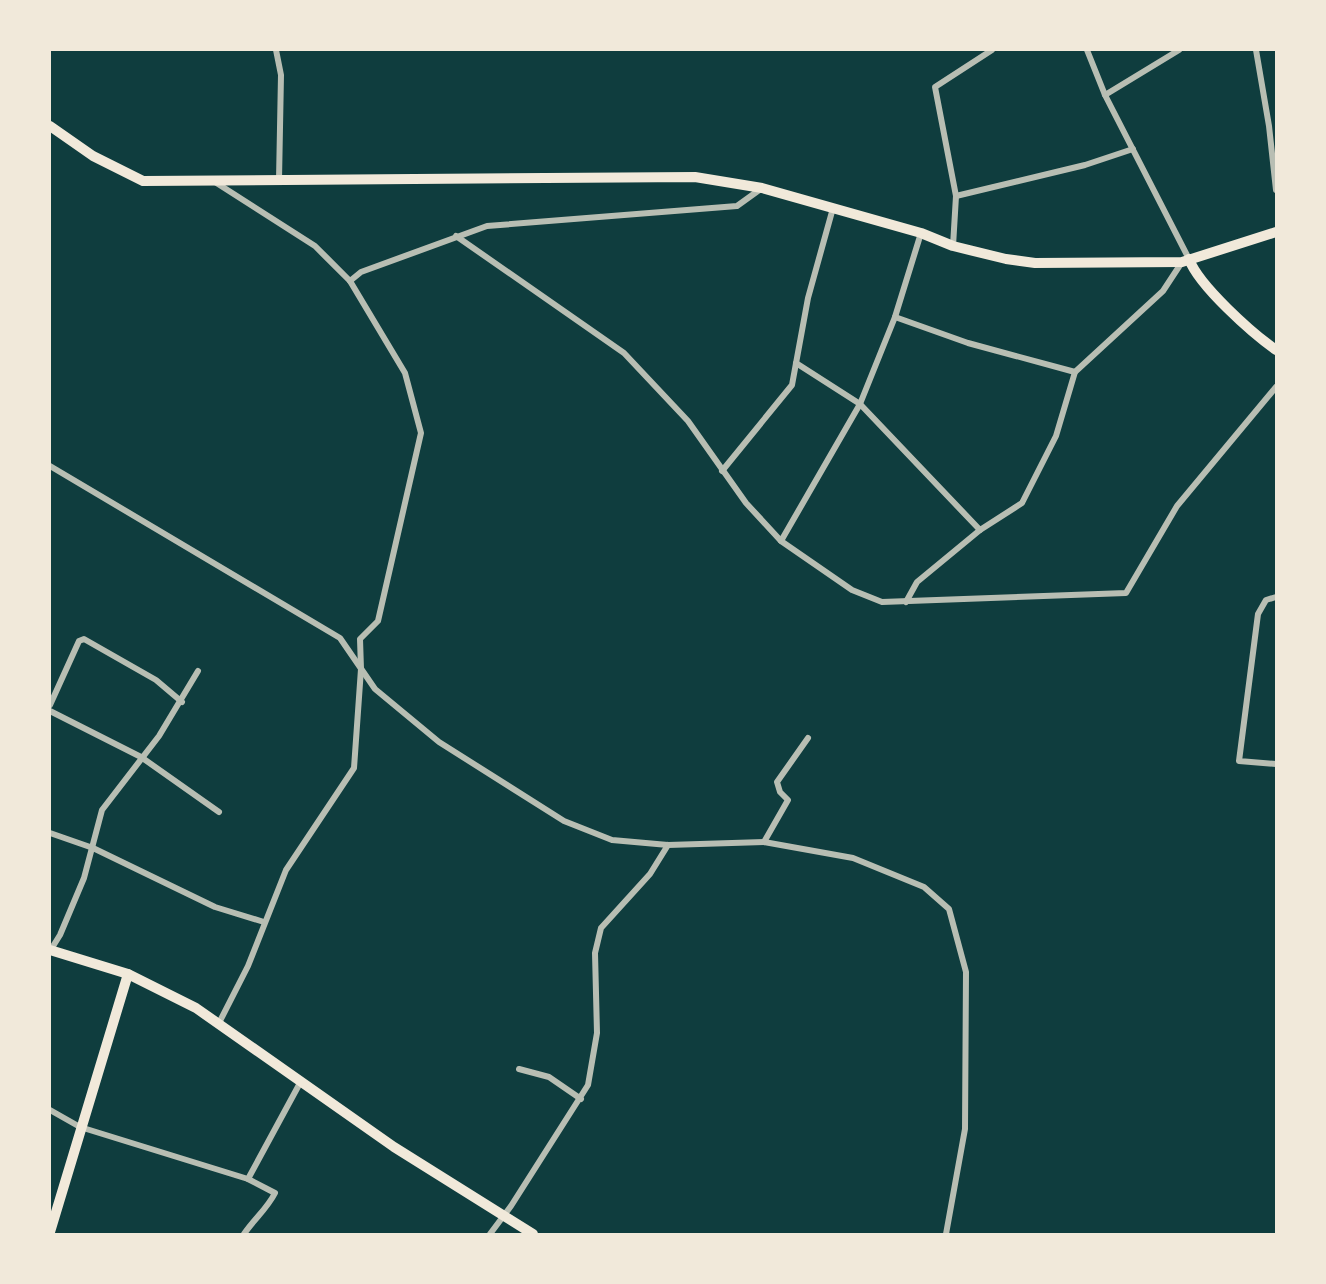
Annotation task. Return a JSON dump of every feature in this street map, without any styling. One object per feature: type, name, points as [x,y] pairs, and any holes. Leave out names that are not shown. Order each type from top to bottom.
[{"type":"main road","points":[[50,126],[93,156],[143,181],[695,177],[762,188],[921,233],[953,246],[1006,259],[1035,263],[1186,261],[1276,232]]},
{"type":"main road","points":[[1186,261],[1244,322],[1276,350]]},
{"type":"main road","points":[[50,951],[128,974],[169,992],[219,1023],[300,1083],[439,1176],[533,1234]]},
{"type":"main road","points":[[50,1232],[128,974]]},
{"type":"street","points":[[276,50],[281,75],[279,180]]},
{"type":"street","points":[[953,246],[956,196],[935,87],[992,50]]},
{"type":"street","points":[[906,602],[917,582],[980,530],[1022,503],[1056,436],[1075,372],[1163,291],[1186,261],[1105,95],[1087,50]]},
{"type":"street","points":[[1105,95],[1179,50]]},
{"type":"street","points":[[1256,50],[1269,126],[1276,190]]},
{"type":"street","points":[[956,196],[1085,165],[1133,149]]},
{"type":"street","points":[[212,181],[315,246],[350,281],[405,373],[421,433],[378,621],[360,639],[361,669],[354,768],[286,870],[248,966],[219,1023]]},
{"type":"street","points":[[350,281],[361,272],[487,226],[737,206],[762,188]]},
{"type":"street","points":[[722,471],[792,385],[808,298],[833,208]]},
{"type":"street","points":[[781,541],[860,404],[895,317],[921,233]]},
{"type":"street","points":[[456,236],[624,353],[688,421],[746,503],[781,541],[852,590],[882,602],[1126,593],[1177,506],[1276,387]]},
{"type":"street","points":[[895,317],[968,343],[1075,372]]},
{"type":"street","points":[[796,363],[860,404],[980,530]]},
{"type":"street","points":[[50,466],[340,638],[375,689],[439,742],[564,821],[612,840],[669,845],[764,842],[853,858],[924,887],[949,909],[966,972],[965,1129],[946,1234]]},
{"type":"street","points":[[1276,597],[1266,600],[1258,614],[1239,761],[1276,765]]},
{"type":"street","points":[[50,705],[79,641],[84,639],[156,680],[182,702]]},
{"type":"street","points":[[50,951],[84,878],[102,810],[159,736],[182,702],[198,671]]},
{"type":"street","points":[[50,711],[141,757],[219,812]]},
{"type":"street","points":[[764,842],[789,800],[780,792],[777,782],[808,738]]},
{"type":"street","points":[[50,833],[93,848],[215,906],[264,922]]},
{"type":"street","points":[[489,1234],[581,1100],[588,1085],[597,1033],[595,953],[601,928],[650,874],[669,845]]},
{"type":"street","points":[[519,1069],[549,1077],[581,1100]]},
{"type":"street","points":[[248,1179],[300,1083]]},
{"type":"street","points":[[50,1110],[80,1127],[248,1179],[275,1193],[269,1207],[255,1217],[244,1234]]}]
